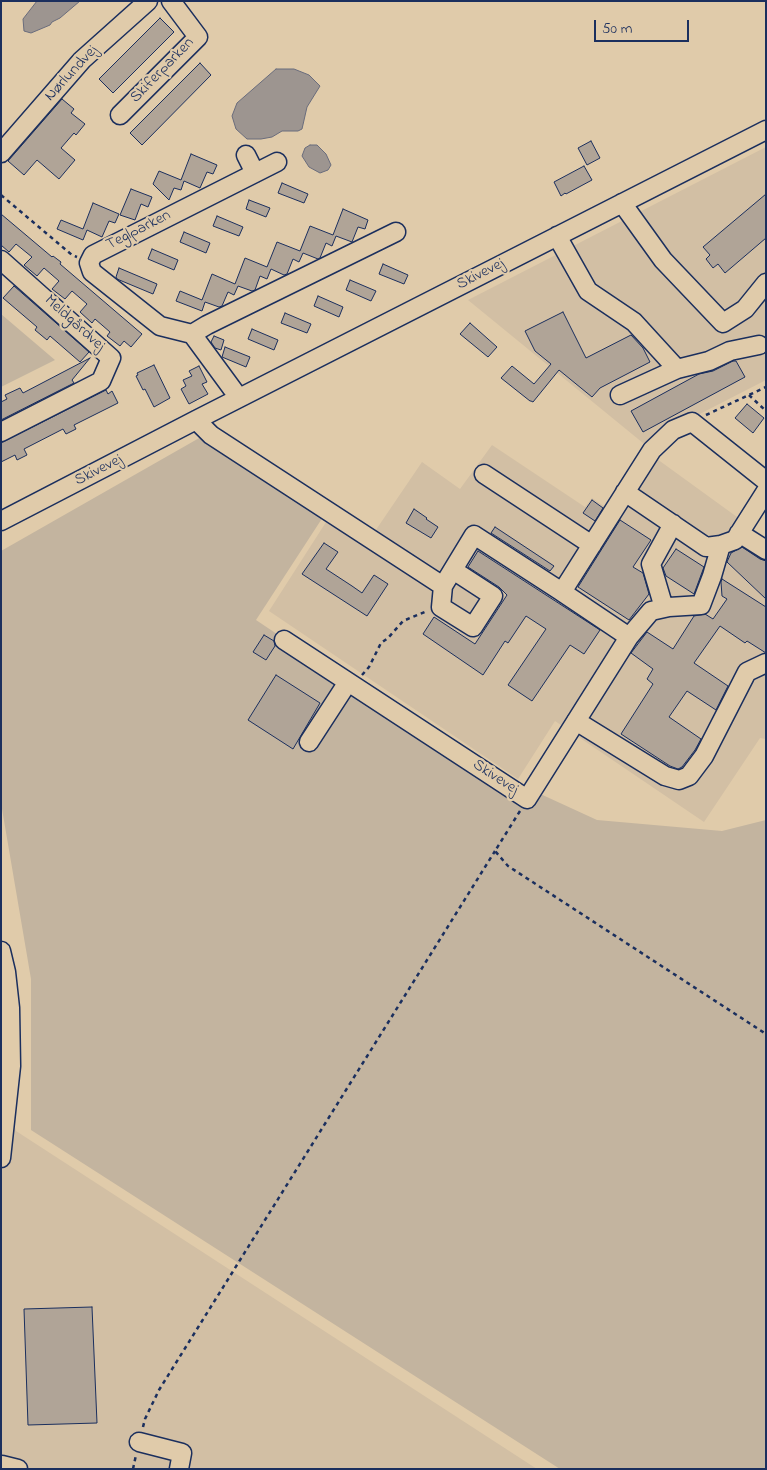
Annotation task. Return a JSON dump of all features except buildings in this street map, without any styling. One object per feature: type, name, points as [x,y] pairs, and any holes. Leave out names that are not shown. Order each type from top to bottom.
[{"type":"street","name":"Nørlundvej","points":[[1,153],[82,60],[148,1]]},
{"type":"street","name":"Skiferparken","points":[[120,115],[198,37],[172,1]]},
{"type":"street","name":"Skivevej","points":[[1,521],[766,130]]},
{"type":"street","points":[[246,155],[255,173]]},
{"type":"street","name":"Teglparken","points":[[192,334],[160,326],[92,272],[89,263],[93,254],[277,162]]},
{"type":"street","points":[[622,203],[663,260],[723,323],[745,309],[766,283]]},
{"type":"street","points":[[239,398],[192,334],[396,232]]},
{"type":"street","points":[[557,236],[588,291],[634,322],[677,369]]},
{"type":"street","name":"Meldgårdvej","points":[[1,260],[111,358],[101,381],[1,432]]},
{"type":"street","points":[[620,395],[677,369],[710,361],[730,351],[759,345]]},
{"type":"street","points":[[196,420],[211,435],[442,594]]},
{"type":"street","points":[[562,592],[652,450],[673,430],[692,422],[766,481]]},
{"type":"street","points":[[484,474],[592,545]]},
{"type":"street","points":[[625,492],[706,547],[721,545],[735,540],[766,492]]},
{"type":"street","points":[[673,524],[651,564],[664,608],[701,605],[721,545]]},
{"type":"street","points":[[739,533],[766,550]]},
{"type":"street","points":[[453,570],[493,596],[473,627],[441,607],[442,594],[453,570],[474,536],[629,636]]},
{"type":"street","name":"Skivevej","points":[[284,640],[527,799],[629,636],[650,611],[664,608]]},
{"type":"street","points":[[576,721],[665,776],[679,780],[689,776],[704,756],[747,672],[766,662]]},
{"type":"street","points":[[309,742],[351,684]]},
{"type":"street","points":[[1,951],[6,972],[10,1008],[11,1066],[1,1158]]},
{"type":"street","points":[[139,1442],[182,1453],[179,1469]]},
{"type":"path","points":[[1,195],[72,255],[89,263]]},
{"type":"path","points":[[692,422],[766,388]]},
{"type":"path","points":[[749,396],[766,411]]},
{"type":"path","points":[[351,684],[369,667],[381,643],[403,621],[417,616],[442,594]]},
{"type":"path","points":[[133,1469],[145,1419],[159,1390],[527,799]]},
{"type":"path","points":[[495,851],[508,866],[766,1034]]},
{"type":"shaded area","points":[[37,1],[80,1],[50,25],[31,33],[24,31],[23,19]]},
{"type":"shaded area","points":[[276,69],[294,69],[309,75],[320,86],[307,107],[302,129],[298,131],[282,131],[272,137],[261,139],[247,139],[236,129],[232,116],[237,103]]},
{"type":"shaded area","points":[[310,145],[317,145],[326,154],[331,165],[328,170],[320,173],[309,167],[302,156],[305,148]]},
{"type":"shaded area","points":[[766,147],[766,380],[643,443],[468,300]]},
{"type":"shaded area","points":[[1,314],[55,360],[1,387]]},
{"type":"shaded area","points":[[201,437],[323,517],[256,620],[462,758],[597,820],[722,831],[766,820],[766,1469],[560,1469],[31,1130],[31,979],[1,803],[1,551]]},
{"type":"shaded area","points":[[492,445],[585,507],[592,498],[608,509],[646,451],[766,538],[766,739],[760,738],[704,822],[555,721],[518,779],[269,611],[328,519],[365,546],[422,462],[460,489]]},
{"type":"shaded area","points":[[1,1077],[16,1131],[537,1469],[1,1469]]}]
